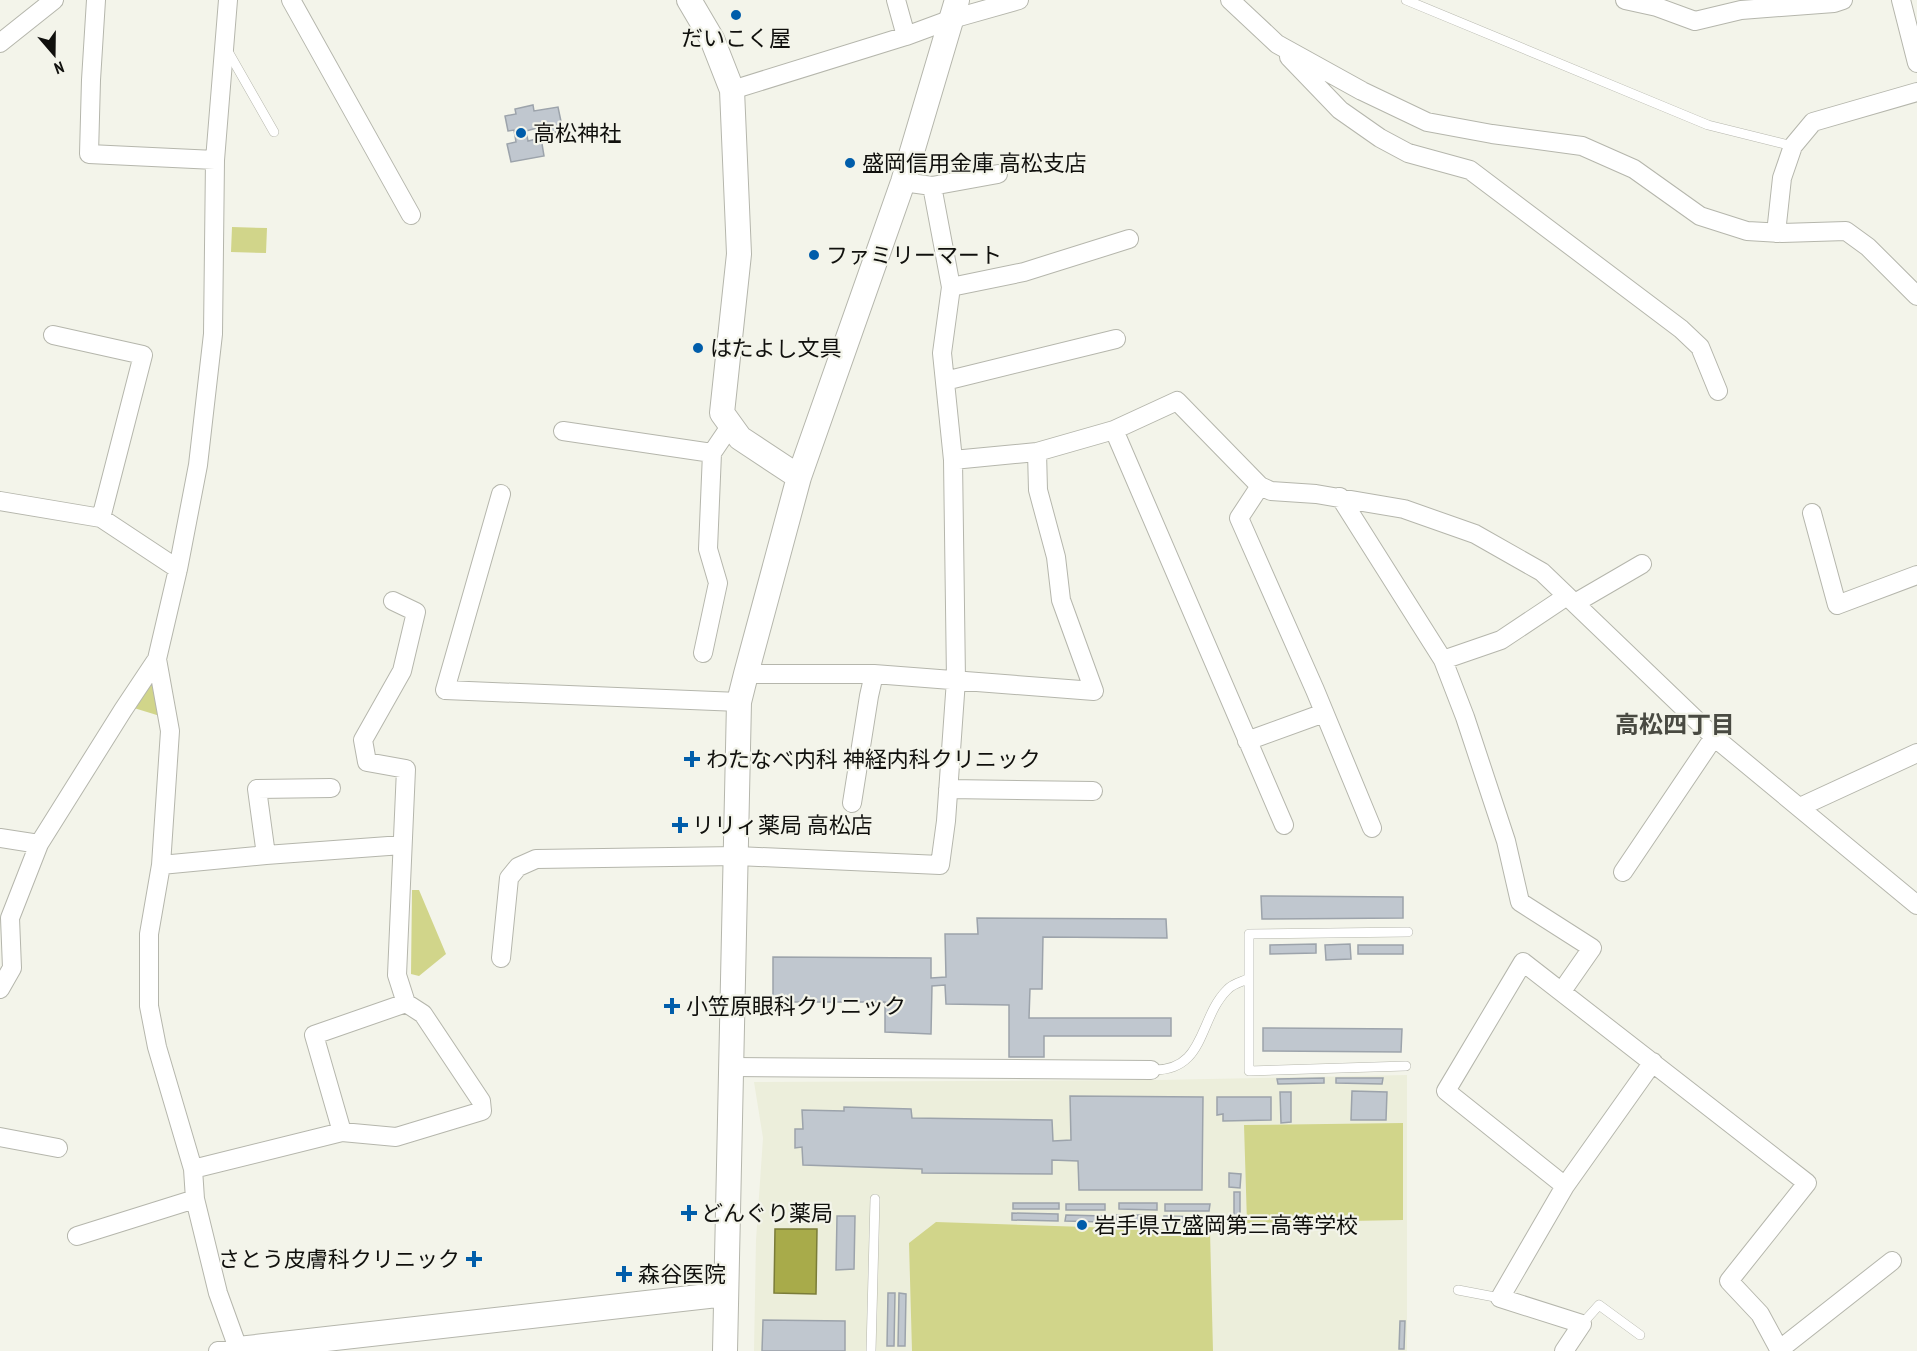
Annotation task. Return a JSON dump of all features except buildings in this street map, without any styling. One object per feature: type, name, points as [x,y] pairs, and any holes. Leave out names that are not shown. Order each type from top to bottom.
[{"type":"street","points":[[0,43],[54,0]]},
{"type":"street","points":[[96,0],[91,80],[90,154],[215,160]]},
{"type":"street","points":[[0,989],[12,968],[10,918],[39,844],[157,659],[178,569],[198,465],[213,334],[215,160],[228,0]]},
{"type":"street","points":[[291,0],[411,215]]},
{"type":"street","points":[[689,0],[712,39],[732,90],[739,254],[722,413],[740,438],[799,477]]},
{"type":"street","points":[[896,0],[906,36]]},
{"type":"street","points":[[732,90],[906,36],[955,9],[1019,0]]},
{"type":"street","points":[[1230,0],[1277,44],[1340,110],[1380,138],[1408,153],[1470,170],[1681,328],[1700,347],[1718,391]]},
{"type":"street","points":[[1625,0],[1657,7],[1695,21],[1740,5],[1834,3],[1843,0]]},
{"type":"street","points":[[1901,0],[1917,63]]},
{"type":"street","points":[[725,1351],[740,702],[799,477],[903,182],[955,9]]},
{"type":"street","points":[[1277,44],[1362,92],[1427,122],[1492,134],[1582,146],[1634,168],[1700,216],[1747,231],[1846,231],[1868,247],[1917,296]]},
{"type":"street","points":[[1776,232],[1782,178],[1793,146],[1813,122],[1917,92]]},
{"type":"street","points":[[903,182],[932,186],[998,174]]},
{"type":"street","points":[[501,958],[509,878],[518,867],[536,859],[737,856],[940,865],[946,821],[956,680],[953,460],[942,353],[951,287],[932,186]]},
{"type":"street","points":[[951,287],[1024,272],[1129,239]]},
{"type":"street","points":[[53,335],[143,355],[101,518]]},
{"type":"street","points":[[945,381],[1116,339]]},
{"type":"street","points":[[953,460],[1037,452],[1114,429],[1177,401],[1260,486],[1270,491],[1340,497],[1404,509],[1475,534],[1542,572],[1714,737],[1917,905]]},
{"type":"street","points":[[704,653],[718,584],[708,549],[712,453],[731,426]]},
{"type":"street","points":[[1114,429],[1284,825]]},
{"type":"street","points":[[563,431],[712,453]]},
{"type":"street","points":[[746,674],[874,674],[1094,691],[1061,600],[1056,557],[1038,490],[1037,452]]},
{"type":"street","points":[[1260,486],[1239,518],[1372,828]]},
{"type":"street","points":[[501,494],[445,690],[740,702]]},
{"type":"street","points":[[1340,497],[1443,660],[1465,717],[1506,841],[1520,902],[1592,948],[1562,991]]},
{"type":"street","points":[[0,501],[101,518],[178,569]]},
{"type":"street","points":[[1812,513],[1837,604],[1917,575]]},
{"type":"street","points":[[1443,660],[1501,640],[1571,600],[1642,564]]},
{"type":"street","points":[[193,1169],[342,1132],[396,1137],[482,1111],[481,1101],[423,1014],[406,1003],[397,975],[406,769],[367,762],[363,740],[402,671],[416,612],[393,601]]},
{"type":"street","points":[[157,659],[170,731],[161,865],[149,934],[149,1006],[157,1047],[193,1169],[195,1200],[232,1350],[726,1294]]},
{"type":"street","points":[[852,803],[874,674]]},
{"type":"street","points":[[1247,741],[1324,713]]},
{"type":"street","points":[[1623,872],[1714,737]]},
{"type":"street","points":[[1800,807],[1917,753]]},
{"type":"street","points":[[266,855],[257,789],[331,788]]},
{"type":"street","points":[[948,789],[1093,791]]},
{"type":"street","points":[[0,838],[39,844]]},
{"type":"street","points":[[161,865],[402,845]]},
{"type":"street","points":[[1565,1186],[1446,1090],[1523,962],[1807,1184],[1729,1281],[1760,1314],[1780,1350],[1892,1261]]},
{"type":"street","points":[[342,1132],[314,1035],[406,1003]]},
{"type":"street","points":[[1563,1351],[1582,1324],[1500,1298],[1565,1186],[1653,1062]]},
{"type":"street","points":[[732,1067],[1151,1070]]},
{"type":"street","points":[[0,1137],[58,1148]]},
{"type":"street","points":[[78,1236],[195,1200]]},
{"type":"lane","points":[[1406,0],[1708,124],[1793,146]]},
{"type":"lane","points":[[225,46],[274,132]]},
{"type":"lane","points":[[1406,1066],[1249,1071],[1248,979],[1249,934],[1408,932]]},
{"type":"lane","points":[[1151,1070],[1165,1071],[1178,1066],[1192,1053],[1218,1001],[1229,987],[1248,979]]},
{"type":"lane","points":[[871,1351],[875,1199]]},
{"type":"lane","points":[[1458,1290],[1500,1298]]},
{"type":"lane","points":[[1582,1324],[1599,1305],[1640,1335]]},
{"type":"shaded area","name":"岩手県立盛岡第三高等学校","points":[[1407,1075],[1407,1351],[754,1351],[756,1240],[763,1138],[754,1082],[1157,1080]]},
{"type":"shaded area","points":[[775,1229],[817,1229],[816,1294],[774,1293]]},
{"type":"green space","points":[[232,227],[267,228],[266,253],[231,252]]},
{"type":"green space","points":[[152,682],[160,716],[134,708]]},
{"type":"green space","points":[[412,890],[419,890],[446,954],[419,976],[411,974]]},
{"type":"green space","points":[[1403,1123],[1403,1220],[1247,1223],[1244,1125]]},
{"type":"green space","points":[[936,1222],[1210,1231],[1213,1351],[912,1351],[909,1243]]},
{"type":"place","name":"だいこく屋","points":[[736,15]]},
{"type":"place","name":"高松神社","points":[[521,133]]},
{"type":"place","name":"盛岡信用金庫 高松支店","points":[[850,163]]},
{"type":"place","name":"ファミリーマート","points":[[814,255]]},
{"type":"place","name":"はたよし文具","points":[[698,348]]},
{"type":"place","name":"わたなべ内科 神経内科クリニック","points":[[692,759]]},
{"type":"place","name":"リリィ薬局 高松店","points":[[680,825]]},
{"type":"place","name":"小笠原眼科クリニック","points":[[672,1006]]},
{"type":"place","name":"どんぐり薬局","points":[[689,1213]]},
{"type":"place","name":"岩手県立盛岡第三高等学校","points":[[1082,1225]]},
{"type":"place","name":"さとう皮膚科クリニック","points":[[474,1259]]},
{"type":"place","name":"森谷医院","points":[[624,1274]]},
{"type":"district","name":"高松四丁目","points":[[1675,724]]}]
